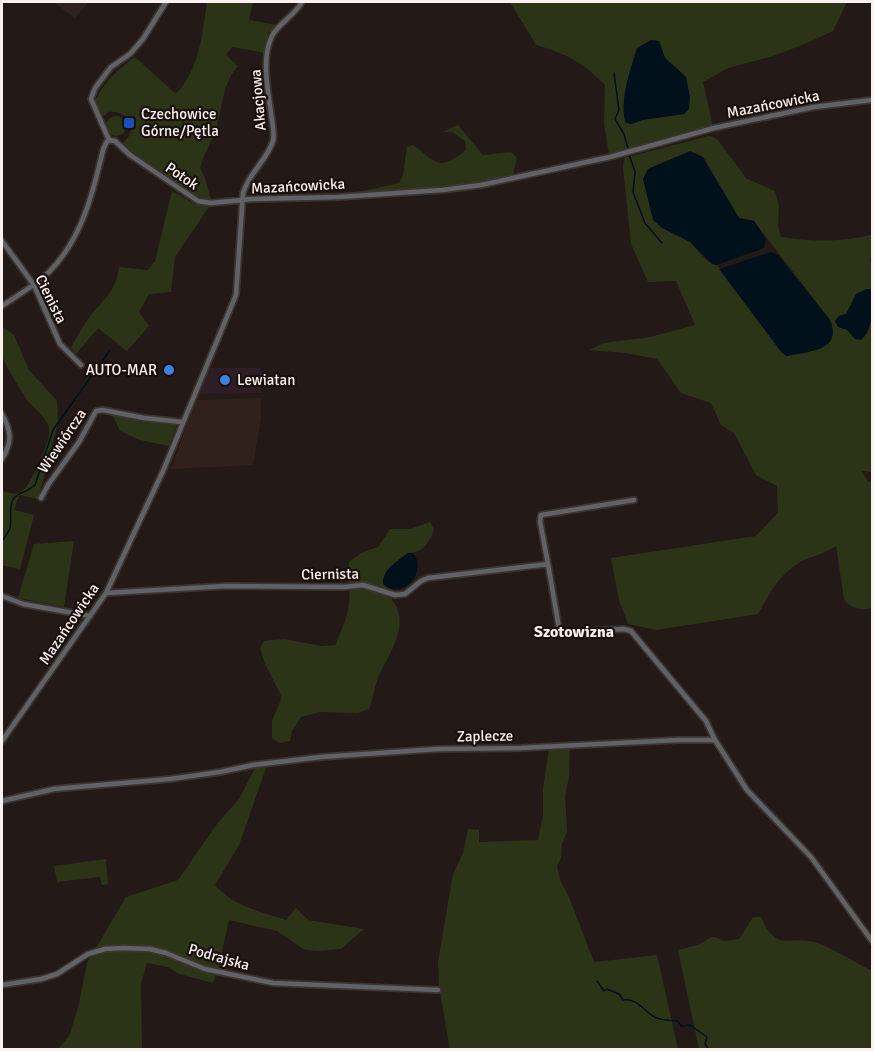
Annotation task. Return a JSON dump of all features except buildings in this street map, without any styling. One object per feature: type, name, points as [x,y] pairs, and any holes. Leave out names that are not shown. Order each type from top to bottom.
[{"type":"street","points":[[2,306],[34,285],[50,271],[75,237],[83,221],[103,150],[109,140],[91,99],[95,88],[111,68],[130,54],[143,39],[166,2]]},
{"type":"street","name":"Akacjowa","points":[[242,201],[246,182],[267,153],[273,140],[267,68],[272,34],[296,13],[302,2]]},
{"type":"street","name":"Mazańcowicka","points":[[2,741],[106,593],[163,471],[236,295],[242,201],[442,190],[481,185],[598,160],[714,128],[814,107],[873,100]]},
{"type":"street","name":"Potok","points":[[109,140],[118,143],[130,155],[198,201],[211,203],[242,201]]},
{"type":"street","name":"Cienista","points":[[2,241],[34,285],[60,345],[81,365]]},
{"type":"street","name":"Wiewiórcza","points":[[41,498],[79,442],[93,415],[99,410],[182,422]]},
{"type":"street","points":[[2,414],[10,429],[11,438],[2,459]]},
{"type":"street","points":[[634,500],[541,515],[540,521],[559,628],[565,632],[624,629],[631,631],[706,721],[747,790],[811,857],[873,941]]},
{"type":"street","name":"Ciernista","points":[[106,593],[226,586],[344,587],[363,585],[395,595],[405,594],[428,578],[548,564]]},
{"type":"street","points":[[2,596],[23,604],[90,616]]},
{"type":"street","name":"Zaplecze","points":[[2,801],[54,789],[170,779],[253,765],[321,757],[438,749],[716,740]]},
{"type":"street","name":"Podrajska","points":[[2,985],[41,979],[57,974],[88,954],[105,949],[123,948],[150,949],[206,969],[273,983],[438,990]]},
{"type":"shaded area","points":[[53,2],[89,2],[75,18]]},
{"type":"shaded area","points":[[208,368],[261,368],[261,393],[198,394]]},
{"type":"shaded area","points":[[261,398],[261,418],[253,465],[171,469],[196,400]]},
{"type":"green space","points":[[207,2],[253,2],[249,20],[277,25],[268,33],[265,53],[232,47],[226,55],[238,66],[228,82],[216,128],[200,168],[211,200],[176,185],[142,160],[123,143],[129,136],[132,125],[130,122],[125,116],[116,112],[108,112],[104,116],[98,110],[95,101],[112,76],[135,57],[176,94],[190,74],[199,51]]},
{"type":"green space","points":[[510,2],[847,2],[833,31],[773,56],[728,68],[703,82],[713,127],[609,154],[604,124],[605,85],[574,60],[536,45]],"holes":[[[659,41],[665,58],[686,77],[690,98],[684,114],[642,120],[632,124]]]},
{"type":"green space","points":[[116,116],[123,119],[126,126],[123,133],[116,136],[109,133],[106,126],[109,119]]},
{"type":"green space","points":[[458,125],[483,155],[511,152],[517,158],[513,175],[454,186],[354,193],[399,183],[403,175],[407,147],[413,145],[438,162],[444,163],[457,157],[466,150],[465,141],[452,132],[442,132]]},
{"type":"green space","points":[[709,136],[717,139],[747,179],[775,191],[779,206],[778,226],[781,237],[826,240],[871,235],[872,199],[872,253],[870,259],[872,273],[872,472],[862,471],[868,482],[872,482],[872,607],[856,608],[844,599],[836,546],[798,563],[788,571],[773,588],[758,614],[656,630],[628,624],[619,600],[611,558],[756,536],[778,513],[777,486],[756,475],[734,433],[721,425],[711,403],[681,393],[657,359],[626,353],[589,350],[604,343],[650,337],[695,325],[676,281],[648,282],[631,244],[623,168],[624,158]],"holes":[[[668,161],[728,202],[739,218],[754,221],[830,320],[833,329],[787,356],[782,353],[717,265],[708,261],[688,238],[648,169]]]},
{"type":"green space","points":[[172,191],[195,204],[209,207],[175,257],[171,292],[149,294],[139,312],[149,326],[127,351],[98,328],[76,354],[71,348],[88,319],[112,290],[119,267],[148,270],[155,261]]},
{"type":"green space","points":[[2,327],[14,335],[29,370],[57,401],[58,423],[38,499],[19,495],[14,510],[34,515],[20,569],[2,565],[2,494],[3,491],[19,493],[25,488],[44,452],[49,429],[43,417],[27,400],[3,359]]},
{"type":"green space","points":[[112,414],[142,422],[177,425],[169,446],[140,440],[120,431]]},
{"type":"green space","points":[[430,522],[434,529],[428,542],[422,549],[408,553],[387,588],[394,590],[392,600],[397,609],[399,627],[394,645],[379,675],[369,709],[358,713],[320,712],[301,717],[292,731],[290,741],[280,743],[272,738],[272,721],[282,697],[265,664],[260,648],[264,641],[284,639],[321,646],[336,645],[348,609],[349,562],[361,553],[378,547],[390,529],[410,529]]},
{"type":"green space","points":[[74,541],[64,607],[18,598],[34,544]]},
{"type":"green space","points":[[570,747],[569,777],[565,796],[567,832],[557,866],[560,880],[569,897],[594,962],[657,955],[678,1049],[450,1050],[439,986],[438,962],[453,874],[463,853],[468,829],[479,830],[479,842],[538,840],[543,816],[543,789],[549,748]]},
{"type":"green space","points":[[255,768],[266,768],[239,845],[215,885],[239,903],[286,920],[296,908],[308,920],[364,929],[341,949],[318,951],[305,950],[277,931],[229,920],[213,983],[179,974],[168,967],[147,963],[141,984],[142,1049],[57,1050],[69,1036],[79,1004],[87,963],[126,897],[178,880],[217,824],[239,799]]},
{"type":"green space","points":[[106,859],[108,884],[102,885],[100,877],[57,882],[54,866]]},
{"type":"green space","points":[[753,917],[761,917],[777,939],[820,944],[872,971],[872,1049],[699,1049],[678,950],[697,945],[712,937],[723,941],[739,939]]},
{"type":"water","points":[[651,40],[659,41],[665,58],[686,77],[690,98],[689,109],[684,114],[642,120],[632,124],[626,123],[624,96],[637,48]]},
{"type":"water","points":[[690,151],[703,157],[739,218],[754,221],[766,239],[764,248],[717,265],[712,264],[690,242],[662,228],[653,220],[643,179],[648,169]]},
{"type":"water","points":[[771,252],[778,255],[830,320],[833,330],[832,338],[822,348],[787,356],[782,353],[719,269]]},
{"type":"water","points":[[872,289],[872,316],[868,330],[861,340],[855,339],[847,330],[838,327],[835,321],[839,316],[846,314],[856,294]]},
{"type":"water","points":[[408,553],[413,553],[417,561],[418,568],[415,576],[405,587],[390,589],[383,584],[385,574],[391,566]]},
{"type":"waterway","points":[[614,73],[619,110],[615,119],[624,134],[628,149]]},
{"type":"waterway","points":[[629,154],[635,172],[633,192],[645,223],[662,243]]},
{"type":"waterway","points":[[2,541],[10,528],[11,505],[14,498],[35,485],[53,430],[110,350]]},
{"type":"waterway","points":[[597,981],[604,991],[607,989],[619,994],[623,1000],[636,1003],[655,1018],[678,1021],[681,1026],[690,1025],[707,1037],[705,1044],[709,1050]]},
{"type":"waterway","points":[[712,1050],[729,1050]]},
{"type":"place","name":"Czechowice Górne/Pętla","points":[[129,123]]},
{"type":"place","name":"AUTO-MAR","points":[[169,370]]},
{"type":"place","name":"Lewiatan","points":[[225,380]]},
{"type":"district","name":"Szotowizna","points":[[574,631]]}]
